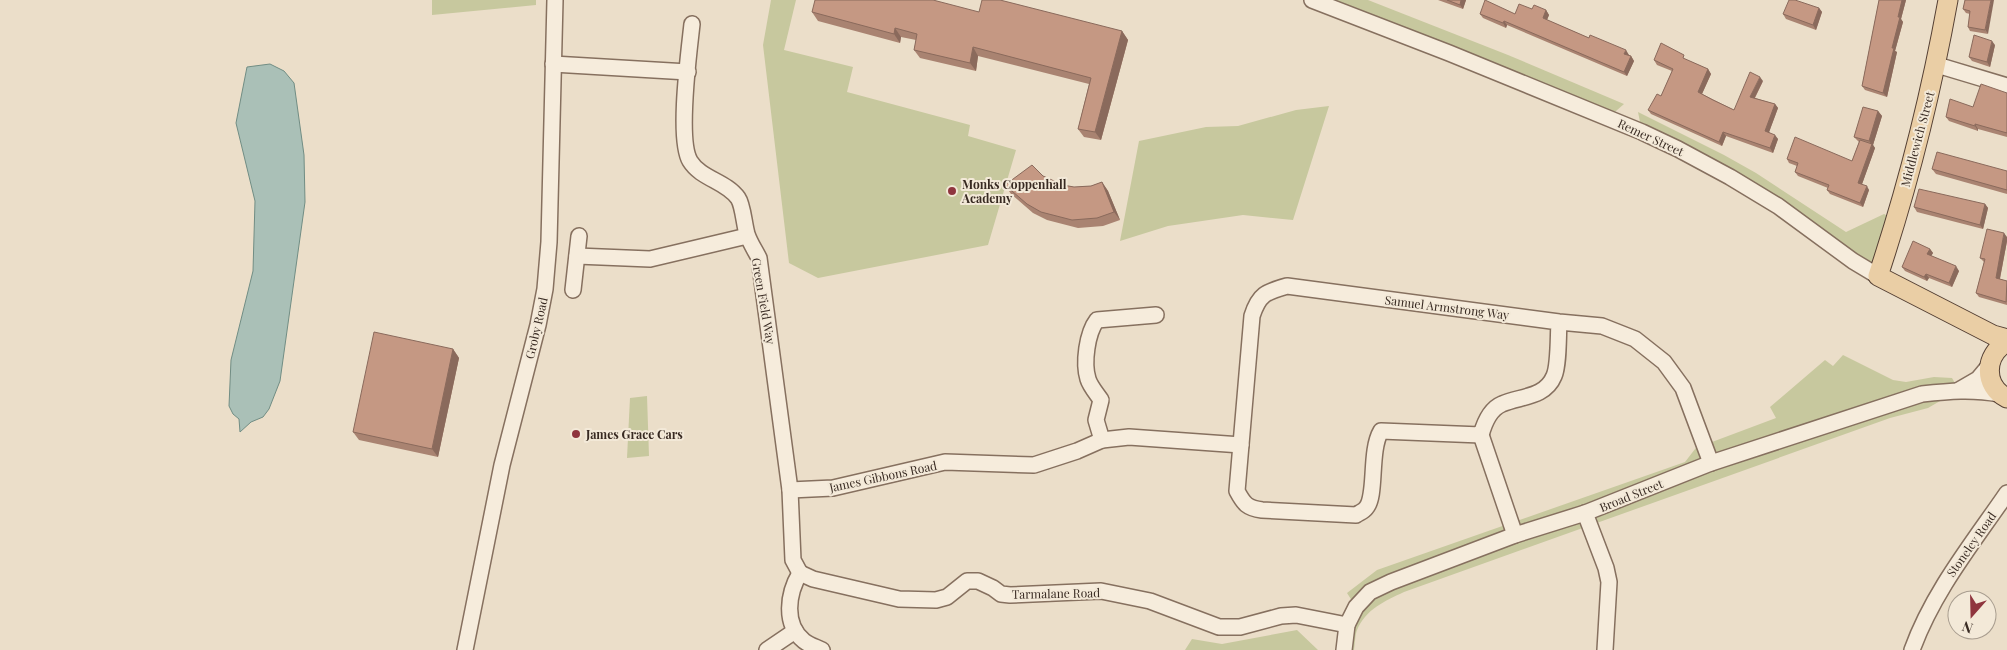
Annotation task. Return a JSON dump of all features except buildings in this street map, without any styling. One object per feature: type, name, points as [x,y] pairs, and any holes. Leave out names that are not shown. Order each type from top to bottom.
[{"type":"main road","name":"Middlewich Street","points":[[1878,276],[1896,220],[1937,64],[1948,0]]},
{"type":"main road","name":"Remer Street","points":[[1878,276],[2007,341]]},
{"type":"main road","name":"Remer Street","points":[[1966,321],[1980,338],[1989,364],[1992,385],[2003,396]]},
{"type":"main road","points":[[1989,364],[1996,351],[2007,341]]},
{"type":"street","name":"Groby Road","points":[[465,650],[502,464],[538,325],[545,288],[549,242],[555,0]]},
{"type":"street","name":"Remer Street","points":[[1312,0],[1467,60],[1633,128],[1678,149],[1778,206],[1853,261],[1878,276]]},
{"type":"street","name":"Green Field Way","points":[[692,24],[684,117],[689,160],[700,172],[732,191],[740,200],[747,236],[759,258],[790,490],[793,560],[800,573]]},
{"type":"street","points":[[554,64],[688,72]]},
{"type":"street","points":[[1937,64],[2007,86]]},
{"type":"street","points":[[574,290],[579,236]]},
{"type":"street","points":[[577,256],[650,259],[747,236]]},
{"type":"street","name":"Samuel Armstrong Way","points":[[1481,435],[1381,431],[1375,440],[1370,495],[1367,507],[1356,515],[1262,510],[1243,503],[1237,490],[1252,316],[1256,302],[1268,292],[1287,286],[1602,326],[1635,339],[1664,362],[1683,388],[1711,463]]},
{"type":"street","points":[[1102,440],[1096,420],[1100,400],[1088,379],[1087,341],[1090,329],[1097,320],[1156,315]]},
{"type":"street","points":[[1515,535],[1481,435],[1485,423],[1500,404],[1526,397],[1546,388],[1555,375],[1559,322]]},
{"type":"street","name":"Broad Street","points":[[1959,390],[1978,379],[1989,364]]},
{"type":"street","name":"Broad Street","points":[[1344,650],[1347,625],[1356,607],[1370,592],[1515,535],[1585,513],[1711,463],[1922,394],[1980,390],[2003,396]]},
{"type":"street","name":"James Gibbons Road","points":[[790,490],[833,488],[945,462],[1034,465],[1077,451],[1102,440],[1129,437],[1241,444]]},
{"type":"street","name":"Stoneley Road","points":[[1912,650],[1922,624],[1944,583],[2007,493]]},
{"type":"street","points":[[1585,513],[1606,568],[1609,582],[1605,650]]},
{"type":"street","points":[[800,573],[793,585],[790,599],[790,616],[795,631],[804,641],[822,650]]},
{"type":"street","name":"Tarmalane Road","points":[[800,573],[813,579],[899,599],[936,600],[947,597],[967,581],[978,581],[994,588],[1000,594],[1101,592],[1150,601],[1219,627],[1240,627],[1281,616],[1296,615],[1347,625]]},
{"type":"street","points":[[767,650],[795,631]]},
{"type":"green space","points":[[432,0],[536,0],[536,5],[432,15]]},
{"type":"green space","points":[[771,0],[796,0],[784,50],[853,67],[847,92],[970,125],[968,136],[1016,150],[988,245],[818,278],[789,263],[763,45]]},
{"type":"green space","points":[[1312,0],[1368,0],[1508,55],[1624,104],[1608,118]]},
{"type":"green space","points":[[1329,106],[1293,220],[1243,215],[1168,226],[1120,241],[1139,141],[1206,127],[1238,126],[1296,110]]},
{"type":"green space","points":[[1638,112],[1756,173],[1846,232],[1884,214],[1896,220],[1878,276],[1829,244],[1642,132]]},
{"type":"green space","points":[[1843,355],[1893,380],[1906,382],[1934,377],[1952,378],[1959,390],[1928,408],[1890,418],[1404,592],[1383,602],[1365,616],[1357,630],[1354,650],[1344,650],[1356,607],[1347,593],[1377,570],[1685,462],[1702,440],[1712,442],[1776,418],[1770,407],[1825,360],[1833,366]]},
{"type":"green space","points":[[647,396],[649,456],[627,458],[630,398]]},
{"type":"green space","points":[[1297,630],[1318,650],[1185,650],[1192,639],[1222,644]]},
{"type":"shaded area","points":[[270,64],[284,71],[294,83],[304,155],[305,202],[280,381],[269,409],[263,417],[251,422],[240,432],[239,419],[233,414],[229,406],[231,360],[253,271],[255,201],[236,123],[247,67]]},
{"type":"place","name":"Monks Coppenhall Academy","points":[[952,191]]},
{"type":"place","name":"James Grace Cars","points":[[576,434]]}]
